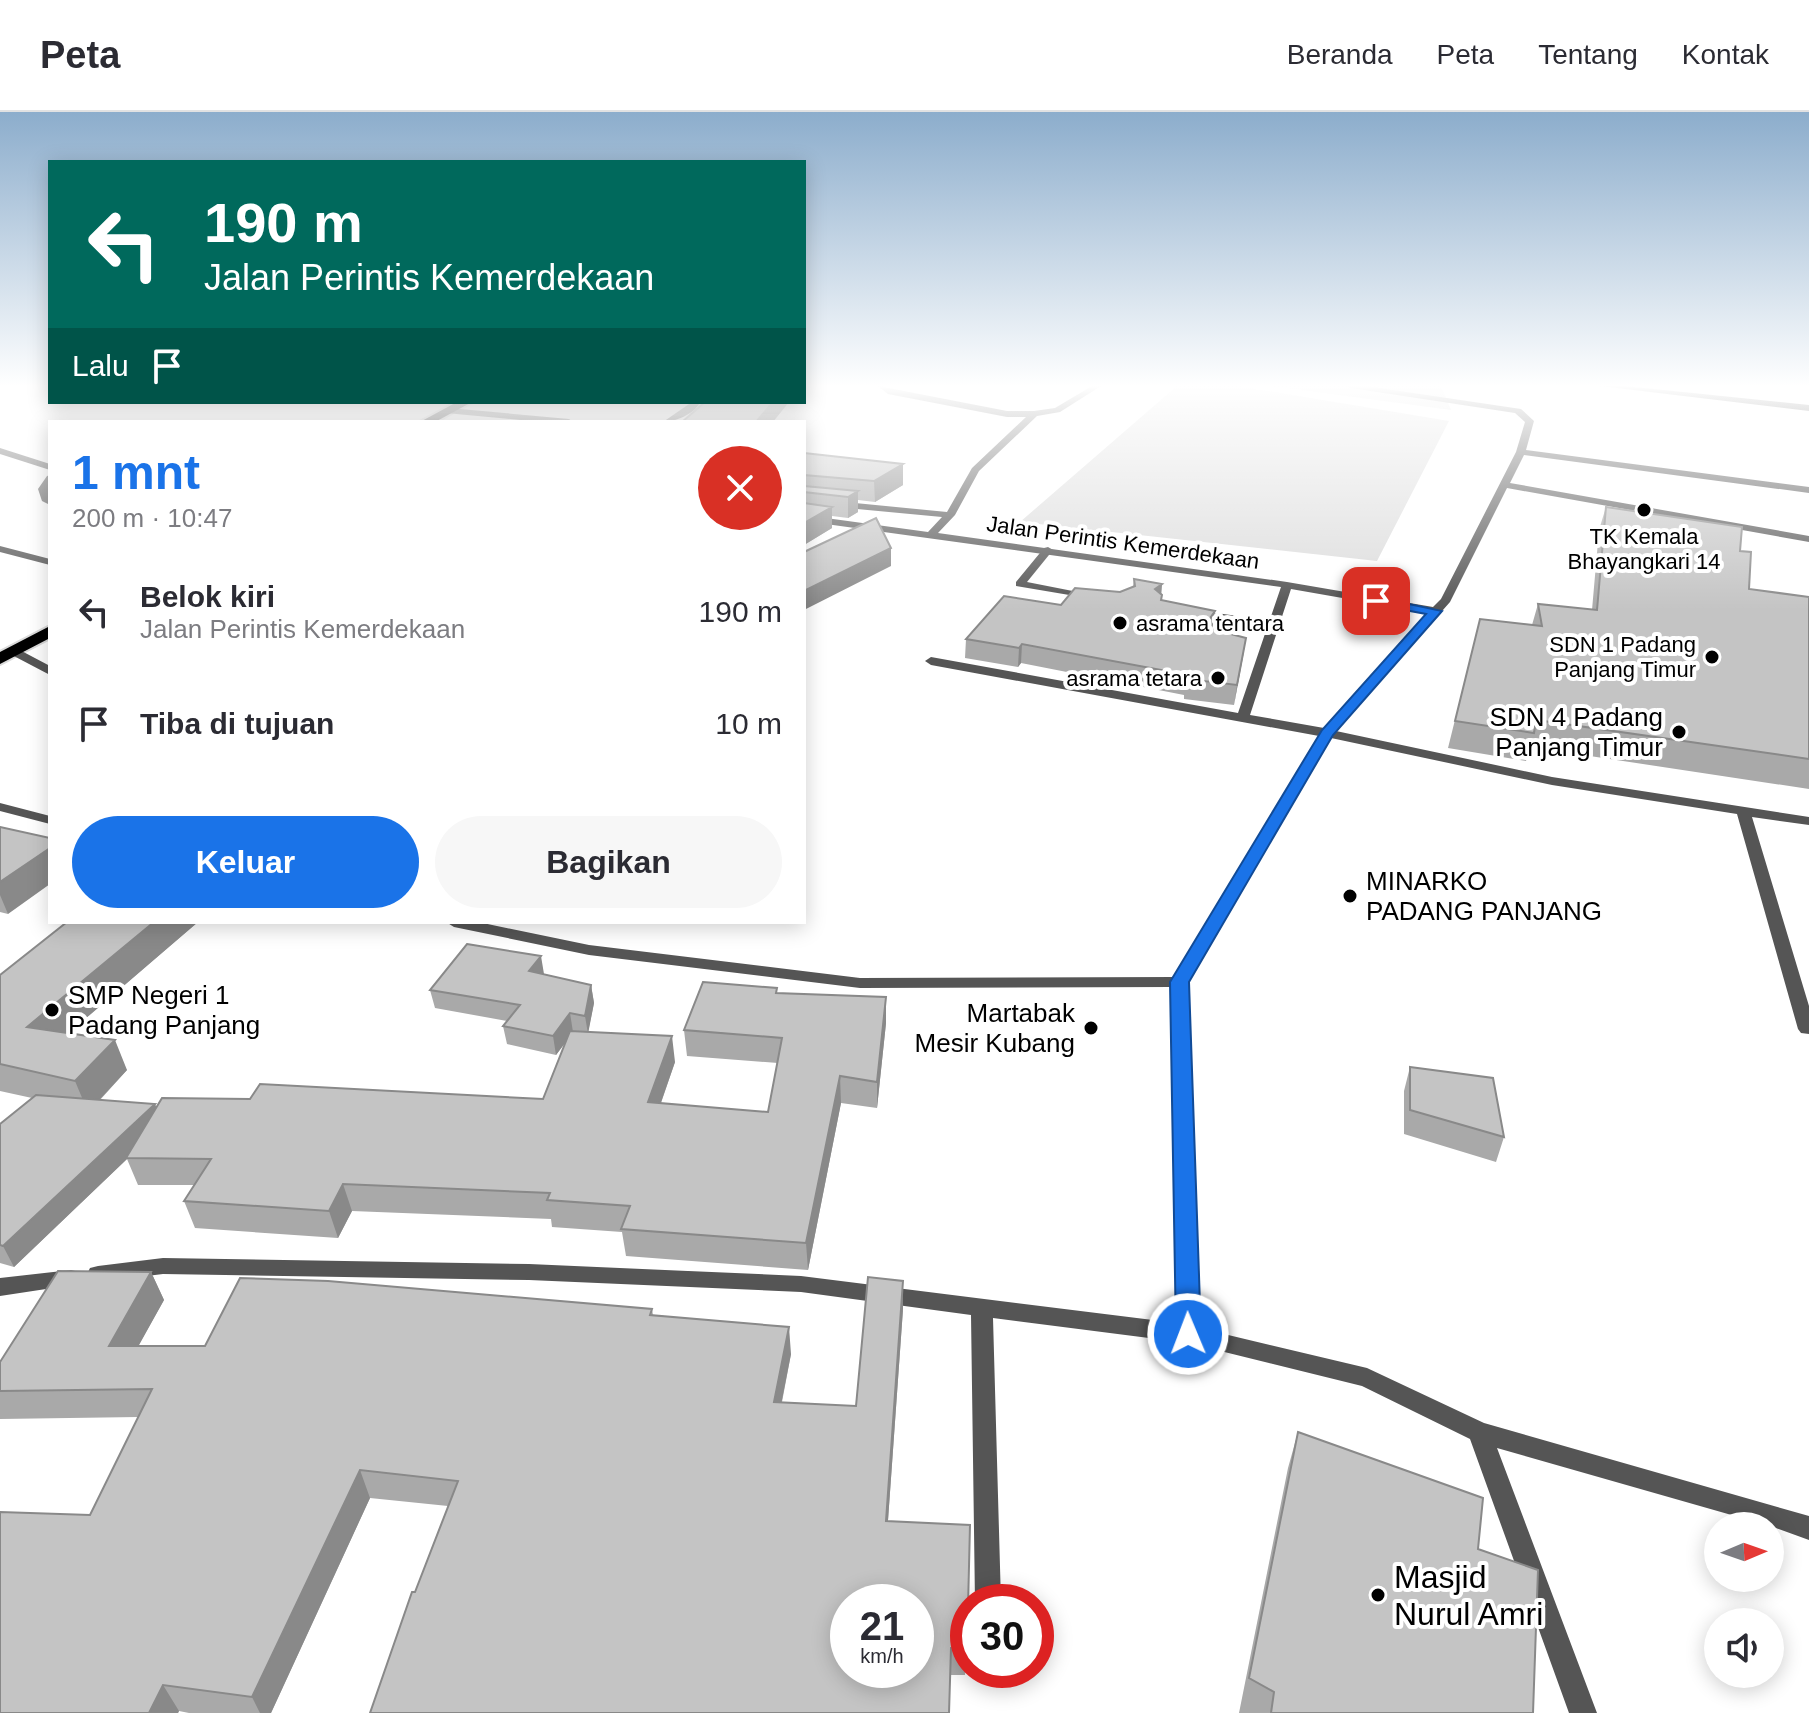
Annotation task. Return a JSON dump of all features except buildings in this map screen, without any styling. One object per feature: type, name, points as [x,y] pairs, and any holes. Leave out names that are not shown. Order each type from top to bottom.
[{"type":"highway","points":[[7,655],[48,632]]},
{"type":"street","points":[[931,535],[950,515],[975,470],[985,461]]},
{"type":"street","points":[[1188,1334],[1180,982],[1327,733],[1446,600],[1517,461]]},
{"type":"street","points":[[1587,461],[1809,490]]},
{"type":"street","points":[[48,481],[43,489],[48,501]]},
{"type":"street","points":[[1504,485],[1809,539]]},
{"type":"street","points":[[806,501],[950,515]]},
{"type":"street","name":"Jalan Perintis Kemerdekaan","points":[[806,518],[1287,585],[1436,611]]},
{"type":"street","points":[[0,549],[48,561]]},
{"type":"street","points":[[1048,550],[1020,584],[1098,598]]},
{"type":"street","points":[[1242,719],[1287,585]]},
{"type":"street","points":[[1176,610],[1275,625]]},
{"type":"street","points":[[7,655],[48,670]]},
{"type":"street","points":[[931,661],[1327,733],[1552,781],[1809,821]]},
{"type":"street","points":[[0,807],[48,819]]},
{"type":"street","points":[[1743,809],[1807,1029]]},
{"type":"street","points":[[464,924],[589,950],[860,983],[1180,982]]},
{"type":"street","points":[[0,1287],[163,1266],[513,1272],[801,1284],[1188,1334],[1367,1378],[1479,1432],[1809,1528]]},
{"type":"street","points":[[982,1309],[988,1584]]},
{"type":"street","points":[[1479,1432],[1583,1713]]},
{"type":"shaded area","points":[[1091,461],[1429,461],[1377,561],[1020,522]]},
{"type":"place","name":"TK Kemala Bhayangkari 14","points":[[1644,510]]},
{"type":"place","name":"asrama tentara","points":[[1120,623]]},
{"type":"place","name":"SDN 1 Padang Panjang Timur","points":[[1712,657]]},
{"type":"place","name":"asrama tetara","points":[[1218,678]]},
{"type":"place","name":"SDN 4 Padang Panjang Timur","points":[[1679,732]]},
{"type":"place","name":"MINARKO PADANG PANJANG","points":[[1350,896]]},
{"type":"place","name":"SMP Negeri 1 Padang Panjang","points":[[52,1010]]},
{"type":"place","name":"Martabak Mesir Kubang","points":[[1091,1028]]},
{"type":"place","name":"Masjid Nurul Amri","points":[[1378,1595]]},
{"type":"route","points":[[1188,1334],[1180,982],[1327,733],[1436,611],[1376,601]]}]
